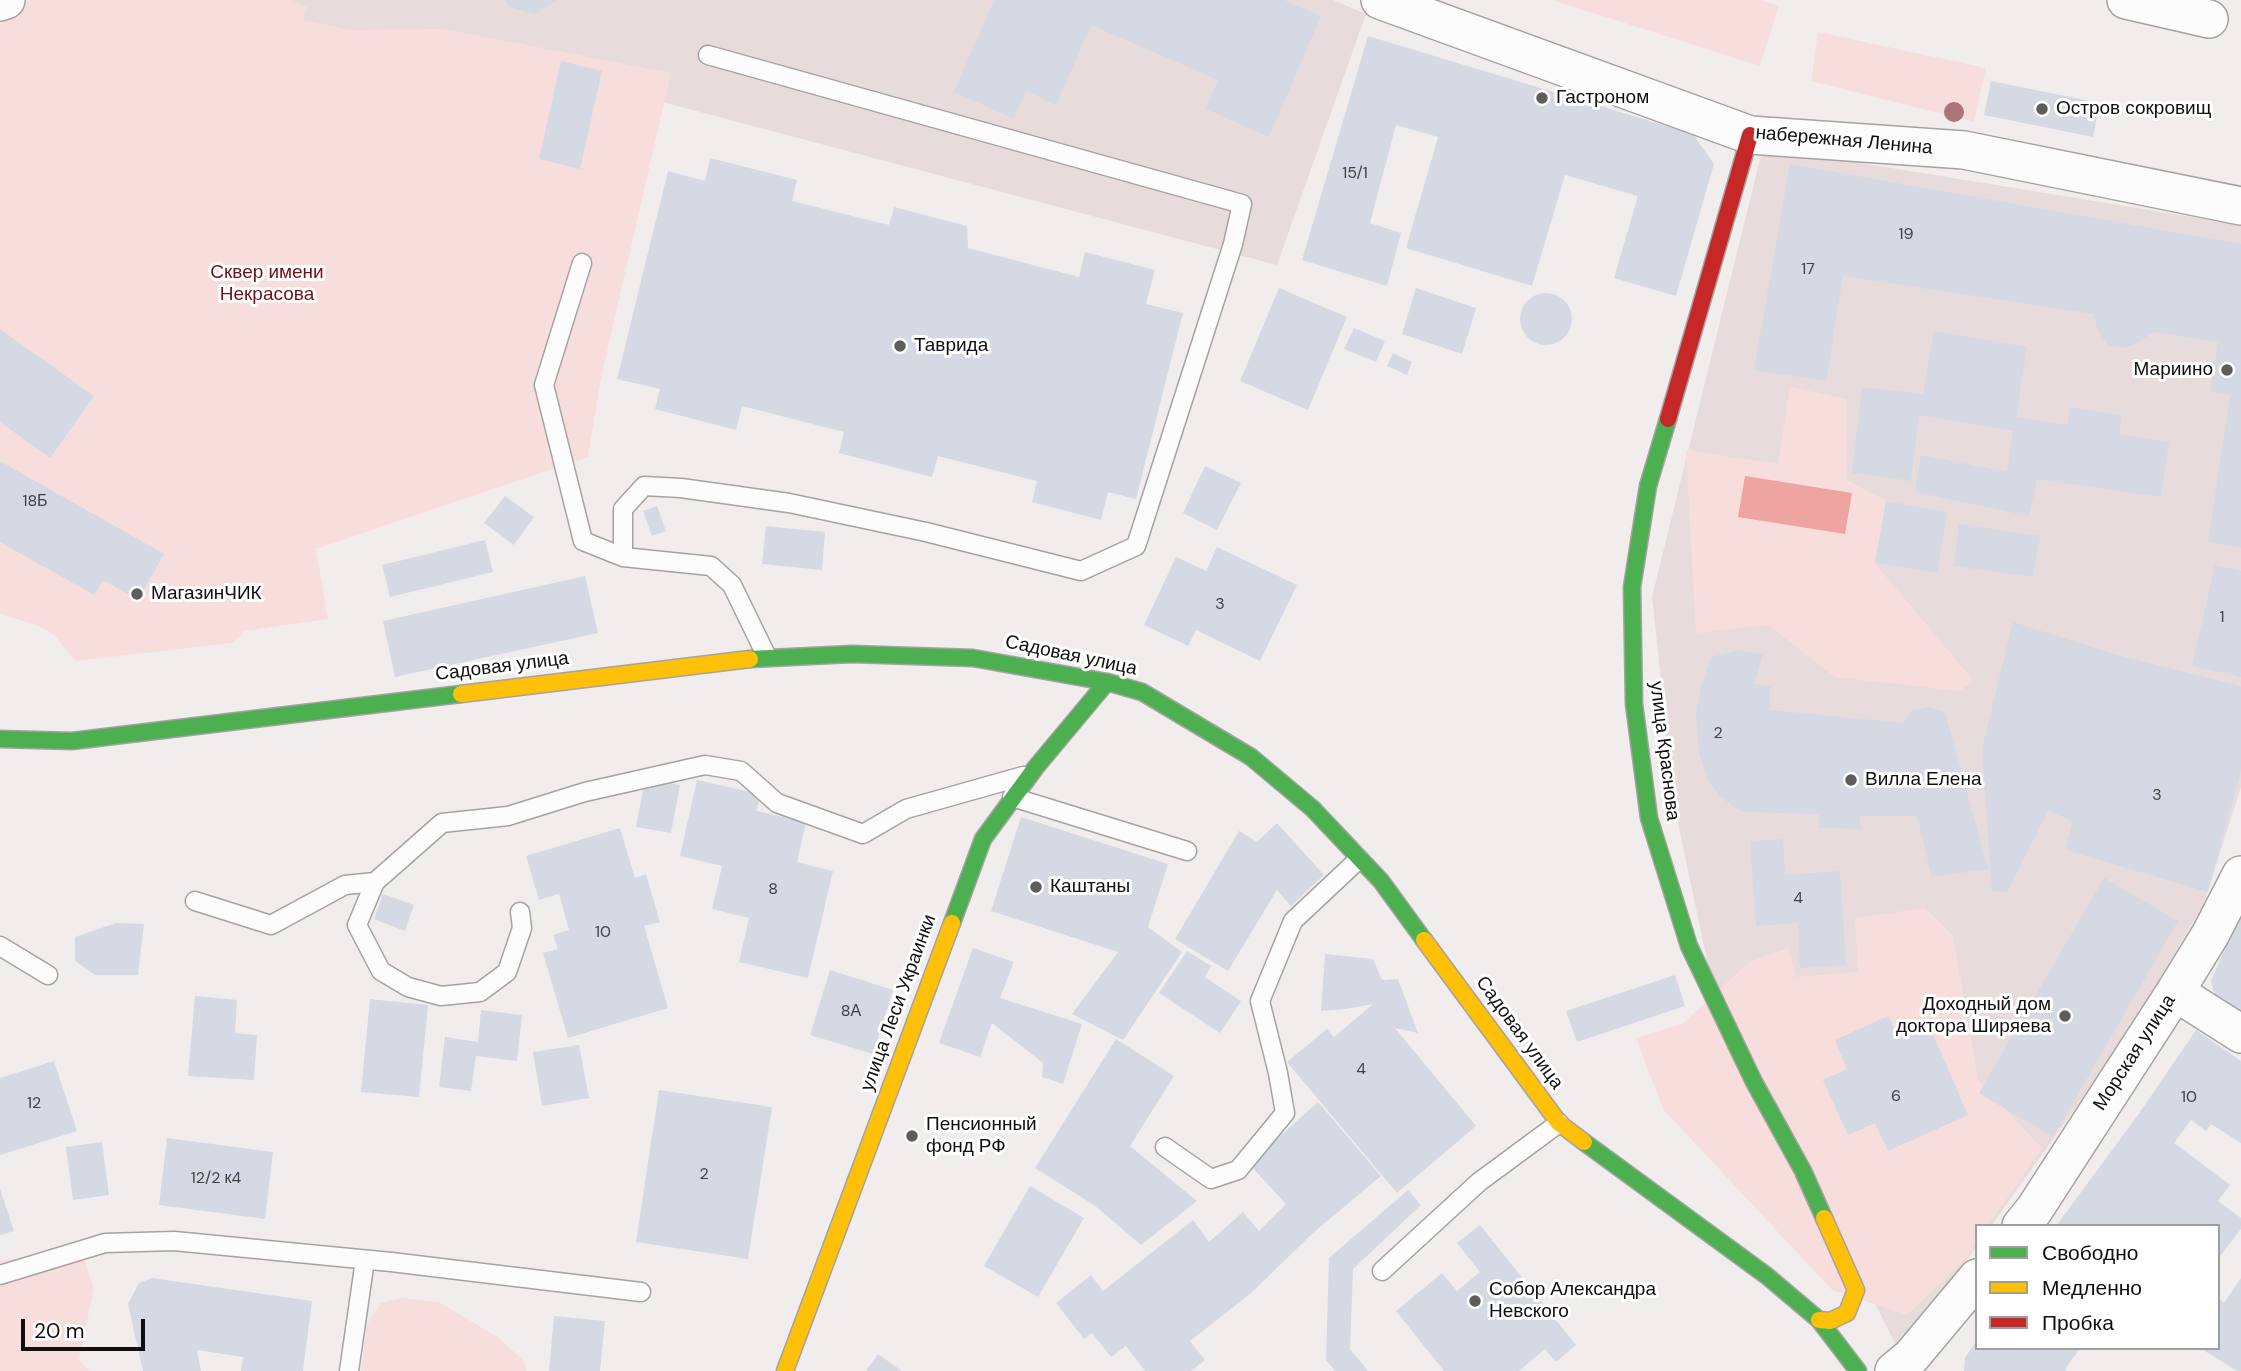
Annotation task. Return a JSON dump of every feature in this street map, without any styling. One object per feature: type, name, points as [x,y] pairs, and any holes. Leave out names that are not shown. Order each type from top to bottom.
[{"type":"main road","name":"улица Краснова","points":[[1750,135],[1648,486],[1632,587],[1634,704],[1649,818],[1689,946],[1754,1082],[1803,1171],[1856,1290],[1847,1313],[1830,1321],[1819,1320]]},
{"type":"main road","name":"Садовая улица","points":[[0,739],[72,741],[767,657],[852,654],[973,658],[1107,681],[1142,692],[1251,757],[1313,809],[1381,881],[1559,1123],[1768,1276],[1819,1320],[1858,1371]]},
{"type":"main road","name":"улица Леси Украинки","points":[[785,1371],[983,839],[1030,774],[1107,681]]},
{"type":"main road","points":[[1819,1320],[1837,1371]]},
{"type":"street","points":[[0,2],[6,0]]},
{"type":"street","name":"набережная Ленина","points":[[1381,0],[1750,135],[1964,150],[2241,206]]},
{"type":"street","points":[[2126,0],[2209,19]]},
{"type":"street","name":"Морская улица","points":[[2022,1224],[2175,992],[2241,875]]},
{"type":"street","points":[[2175,992],[2241,1034]]},
{"type":"street","points":[[1894,1371],[1911,1357],[1975,1280]]},
{"type":"lane","points":[[623,557],[624,509],[644,486],[681,488],[789,503],[926,532],[1081,570],[1136,546],[1233,244],[1242,204],[708,55]]},
{"type":"lane","points":[[582,263],[544,385],[583,541],[623,557],[711,566],[732,585],[767,657]]},
{"type":"lane","points":[[520,912],[522,928],[507,972],[480,992],[441,996],[408,987],[381,971],[357,925],[375,882],[442,823],[508,816],[585,792],[705,765],[741,771],[776,803],[863,834],[906,809],[1030,774]]},
{"type":"lane","points":[[1012,797],[1187,851]]},
{"type":"lane","points":[[1165,1147],[1211,1179],[1238,1170],[1286,1113],[1260,1001],[1293,921],[1359,859]]},
{"type":"lane","points":[[195,901],[271,925],[345,885],[375,882]]},
{"type":"lane","points":[[0,946],[48,975]]},
{"type":"lane","points":[[1382,1271],[1479,1182],[1559,1123]]},
{"type":"lane","points":[[0,1275],[106,1242],[174,1241],[641,1292]]},
{"type":"lane","points":[[349,1371],[365,1260]]},
{"type":"shaded area","points":[[161,0],[1333,0],[1366,14],[1277,265],[621,91]]},
{"type":"shaded area","points":[[1763,147],[2241,225],[2241,787],[2204,903],[2124,1040],[1992,1224],[1975,1224],[1975,1249],[1900,1353],[1711,979],[1675,809],[1652,597]]},
{"type":"shaded area","points":[[1745,476],[1852,493],[1845,534],[1738,517]]},
{"type":"green space","name":"Сквер имени Некрасова","points":[[30,0],[292,0],[307,7],[303,20],[351,30],[444,29],[671,73],[601,378],[588,457],[316,549],[328,619],[243,631],[232,643],[76,661],[54,635],[39,626],[0,614],[0,11]]},
{"type":"green space","points":[[1552,0],[1762,0],[1779,6],[1760,66]]},
{"type":"green space","points":[[1818,32],[1986,68],[1974,122],[1811,81]]},
{"type":"green space","points":[[1790,387],[1847,399],[1847,480],[1886,501],[1875,563],[1973,680],[1960,691],[1835,677],[1768,625],[1696,633],[1686,450],[1778,464]]},
{"type":"green space","points":[[1925,908],[1953,936],[1978,1080],[2042,1148],[1989,1224],[1975,1224],[1975,1245],[1962,1263],[1907,1315],[1832,1290],[1663,1109],[1636,1038],[1682,1024],[1749,962],[1788,948],[1796,977],[1858,972],[1855,918]],"holes":[[[1888,1016],[1898,1037],[1928,1023],[1968,1115],[1888,1151],[1875,1123],[1848,1135],[1823,1080],[1847,1069],[1835,1040]]]},
{"type":"green space","points":[[68,1250],[82,1253],[94,1288],[79,1359],[89,1371],[0,1371],[0,1261]]},
{"type":"green space","points":[[401,1298],[439,1302],[499,1338],[525,1362],[526,1371],[361,1371],[367,1324],[381,1303]]},
{"type":"building","points":[[505,0],[557,0],[535,14],[509,7]]},
{"type":"building","points":[[994,0],[1284,0],[1321,16],[1269,137],[1206,109],[1218,80],[1091,25],[1056,105],[1026,91],[1014,119],[954,92]]},
{"type":"building","points":[[1368,36],[1693,134],[1714,164],[1676,296],[1614,278],[1638,196],[1565,175],[1532,286],[1406,248],[1438,137],[1396,125],[1370,223],[1401,233],[1387,286],[1302,260]]},
{"type":"building","points":[[561,61],[602,71],[580,169],[539,159]]},
{"type":"building","name":"Остров сокровищ","points":[[1991,81],[2100,103],[2093,137],[1984,115]]},
{"type":"building","name":"Таврида","points":[[710,158],[797,180],[792,201],[889,225],[894,207],[967,226],[968,248],[1079,277],[1085,252],[1155,270],[1146,304],[1183,313],[1136,499],[1108,492],[1101,520],[1032,502],[1037,481],[938,456],[932,477],[839,453],[844,432],[742,406],[736,430],[655,409],[660,389],[617,379],[668,171],[705,181]]},
{"type":"building","points":[[1790,164],[2241,244],[2241,548],[2208,542],[2230,395],[2210,392],[2218,342],[2153,332],[2138,343],[2123,348],[2108,345],[2098,331],[2093,314],[1843,276],[1826,381],[1754,370]]},
{"type":"building","points":[[1279,288],[1347,317],[1308,410],[1240,381]]},
{"type":"building","points":[[1416,288],[1476,308],[1462,354],[1402,334]]},
{"type":"building","points":[[1546,293],[1565,300],[1572,319],[1565,338],[1546,345],[1527,338],[1520,319],[1527,300]]},
{"type":"building","points":[[1354,328],[1385,341],[1376,362],[1344,349]]},
{"type":"building","points":[[0,329],[94,396],[50,458],[0,422]]},
{"type":"building","points":[[1934,331],[2027,347],[2016,417],[2067,425],[2070,407],[2122,415],[2119,434],[2169,442],[2161,497],[2037,479],[2029,516],[1915,492],[1921,455],[2007,472],[2013,431],[1919,415],[1911,481],[1852,473],[1862,387],[1923,394]]},
{"type":"building","points":[[1393,353],[1412,362],[1407,375],[1387,366]]},
{"type":"building","points":[[0,461],[164,554],[138,600],[103,580],[94,595],[0,542]]},
{"type":"building","points":[[1205,466],[1241,483],[1217,530],[1183,513]]},
{"type":"building","points":[[505,496],[534,517],[514,545],[484,523]]},
{"type":"building","points":[[1886,501],[1947,512],[1937,573],[1875,563]]},
{"type":"building","points":[[657,506],[666,531],[652,536],[643,511]]},
{"type":"building","points":[[1959,524],[2040,536],[2033,577],[1954,566]]},
{"type":"building","points":[[766,526],[825,532],[822,570],[762,564]]},
{"type":"building","points":[[485,540],[493,572],[390,597],[382,565]]},
{"type":"building","points":[[1217,547],[1297,585],[1260,661],[1196,630],[1188,646],[1144,625],[1176,557],[1206,571]]},
{"type":"building","points":[[2215,565],[2241,571],[2241,677],[2192,666]]},
{"type":"building","points":[[585,576],[598,633],[395,677],[383,621]]},
{"type":"building","points":[[2013,622],[2121,656],[2241,686],[2241,770],[2208,892],[2065,850],[2073,821],[2048,811],[2007,892],[1992,891],[1982,749]]},
{"type":"building","name":"Вилла Елена","points":[[1738,650],[1763,654],[1754,684],[1770,686],[1770,710],[1903,723],[1912,710],[1927,707],[1945,712],[1988,869],[1932,877],[1917,816],[1860,816],[1861,829],[1819,828],[1818,814],[1741,812],[1720,796],[1708,780],[1699,753],[1696,714],[1701,686],[1711,657]]},
{"type":"building","points":[[645,778],[680,785],[671,833],[636,827]]},
{"type":"building","points":[[697,780],[760,794],[757,811],[806,822],[797,862],[833,871],[808,978],[739,962],[749,918],[712,909],[722,866],[680,856]]},
{"type":"building","points":[[1021,817],[1168,864],[1148,927],[1182,952],[1123,1040],[1072,1014],[1118,952],[991,911]]},
{"type":"building","points":[[1277,823],[1324,875],[1291,906],[1277,890],[1228,971],[1175,939],[1239,831],[1257,842]]},
{"type":"building","points":[[620,828],[635,878],[646,874],[660,922],[644,926],[668,1008],[568,1038],[543,953],[558,949],[553,935],[569,930],[559,894],[539,900],[526,856]]},
{"type":"building","points":[[1783,839],[1785,875],[1840,871],[1846,965],[1800,968],[1798,923],[1756,926],[1750,841]]},
{"type":"building","points":[[2104,878],[2178,921],[2053,1137],[1979,1093]]},
{"type":"building","points":[[383,894],[414,905],[405,931],[374,919]]},
{"type":"building","points":[[2241,911],[2241,1012],[2215,996],[2211,981]]},
{"type":"building","points":[[116,923],[144,924],[138,975],[95,975],[75,961],[75,937]]},
{"type":"building","points":[[973,948],[1014,962],[1000,998],[1082,1024],[1063,1084],[1042,1077],[1043,1063],[992,1023],[980,1057],[939,1043]]},
{"type":"building","points":[[1187,951],[1211,966],[1205,977],[1241,1001],[1220,1033],[1159,993]]},
{"type":"building","points":[[1325,954],[1373,959],[1382,980],[1398,979],[1418,1033],[1395,1028],[1476,1126],[1397,1193],[1287,1062],[1327,1029],[1334,1037],[1373,1004],[1321,1011]]},
{"type":"building","points":[[830,970],[893,990],[873,1054],[810,1035]]},
{"type":"building","points":[[1675,975],[1685,1006],[1577,1042],[1566,1011]]},
{"type":"building","points":[[195,996],[237,1000],[235,1033],[257,1035],[254,1080],[188,1076]]},
{"type":"building","points":[[370,999],[428,1005],[419,1097],[361,1092]]},
{"type":"building","points":[[481,1010],[522,1015],[517,1061],[476,1056],[471,1091],[439,1087],[445,1037],[478,1042]]},
{"type":"building","points":[[1888,1016],[1898,1037],[1928,1023],[1968,1115],[1888,1151],[1875,1123],[1848,1135],[1823,1080],[1847,1069],[1835,1040]]},
{"type":"building","points":[[2196,1030],[2241,1061],[2241,1143],[2211,1124],[2206,1131],[2191,1120],[2174,1143],[2230,1185],[2218,1201],[2241,1218],[2241,1229],[2220,1256],[2220,1224],[2057,1224],[2138,1115]]},
{"type":"building","points":[[1116,1039],[1174,1076],[1130,1146],[1197,1201],[1141,1245],[1094,1205],[1035,1168]]},
{"type":"building","points":[[579,1045],[589,1098],[542,1106],[533,1052]]},
{"type":"building","points":[[54,1061],[77,1131],[0,1155],[0,1078]]},
{"type":"building","points":[[659,1090],[772,1107],[748,1259],[636,1242]]},
{"type":"building","points":[[1318,1102],[1381,1176],[1314,1232],[1250,1294],[1190,1341],[1205,1360],[1191,1371],[1145,1371],[1126,1346],[1111,1357],[1092,1333],[1084,1339],[1056,1303],[1091,1275],[1103,1291],[1193,1220],[1209,1242],[1243,1212],[1259,1231],[1286,1204],[1249,1164]]},
{"type":"building","points":[[167,1138],[273,1152],[265,1219],[159,1205]]},
{"type":"building","points":[[102,1142],[109,1195],[73,1200],[66,1147]]},
{"type":"building","points":[[1030,1186],[1084,1218],[1038,1297],[984,1266]]},
{"type":"building","points":[[0,1189],[14,1231],[0,1235]]},
{"type":"building","points":[[1408,1190],[1421,1205],[1353,1269],[1350,1349],[1368,1371],[1335,1371],[1326,1360],[1329,1258]]},
{"type":"building","name":"Собор Александра Невского","points":[[1480,1225],[1576,1345],[1556,1362],[1545,1349],[1519,1371],[1444,1371],[1396,1311],[1442,1273],[1457,1291],[1480,1272],[1457,1243]]},
{"type":"building","points":[[152,1278],[312,1301],[303,1371],[241,1371],[243,1357],[197,1350],[201,1371],[143,1371],[128,1304],[139,1283]]},
{"type":"building","points":[[2241,1278],[2241,1371],[2203,1350],[2220,1350],[2220,1300],[2224,1303]]},
{"type":"building","points":[[554,1316],[605,1321],[600,1371],[549,1371]]},
{"type":"building","points":[[1975,1343],[1975,1350],[2079,1350],[2065,1369],[2067,1371],[1964,1371],[1965,1358]]},
{"type":"building","points":[[878,1354],[902,1371],[866,1371]]},
{"type":"traffic: fast","points":[[1668,419],[1648,486],[1632,587],[1634,704],[1649,818],[1689,946],[1754,1082],[1803,1171],[1824,1218]]},
{"type":"traffic: fast","points":[[750,659],[852,654],[973,658],[1107,682],[1142,692],[1251,757],[1313,809],[1381,881],[1424,940]]},
{"type":"traffic: fast","points":[[952,923],[983,839],[1036,767],[1107,682]]},
{"type":"traffic: fast","points":[[0,739],[72,741],[461,694]]},
{"type":"traffic: fast","points":[[1584,1142],[1767,1276],[1819,1320],[1858,1371]]},
{"type":"traffic: slow","points":[[461,694],[750,659]]},
{"type":"traffic: slow","points":[[785,1371],[952,923]]},
{"type":"traffic: slow","points":[[1424,940],[1559,1123],[1584,1142]]},
{"type":"traffic: slow","points":[[1819,1320],[1830,1321],[1847,1313],[1856,1290],[1824,1218]]},
{"type":"traffic: jam","points":[[1668,419],[1750,135]]},
{"type":"place","name":"Гастроном","points":[[1542,98]]},
{"type":"place","name":"Остров сокровищ","points":[[2042,109]]},
{"type":"place","name":"Таврида","points":[[900,346]]},
{"type":"place","name":"Мариино","points":[[2227,370]]},
{"type":"place","name":"МагазинЧИК","points":[[137,594]]},
{"type":"place","name":"Вилла Елена","points":[[1851,780]]},
{"type":"place","name":"Каштаны","points":[[1036,887]]},
{"type":"place","name":"Доходный дом доктора Ширяева","points":[[2065,1016]]},
{"type":"place","name":"Пенсионный фонд РФ","points":[[912,1136]]},
{"type":"place","name":"Собор Александра Невского","points":[[1475,1301]]}]
